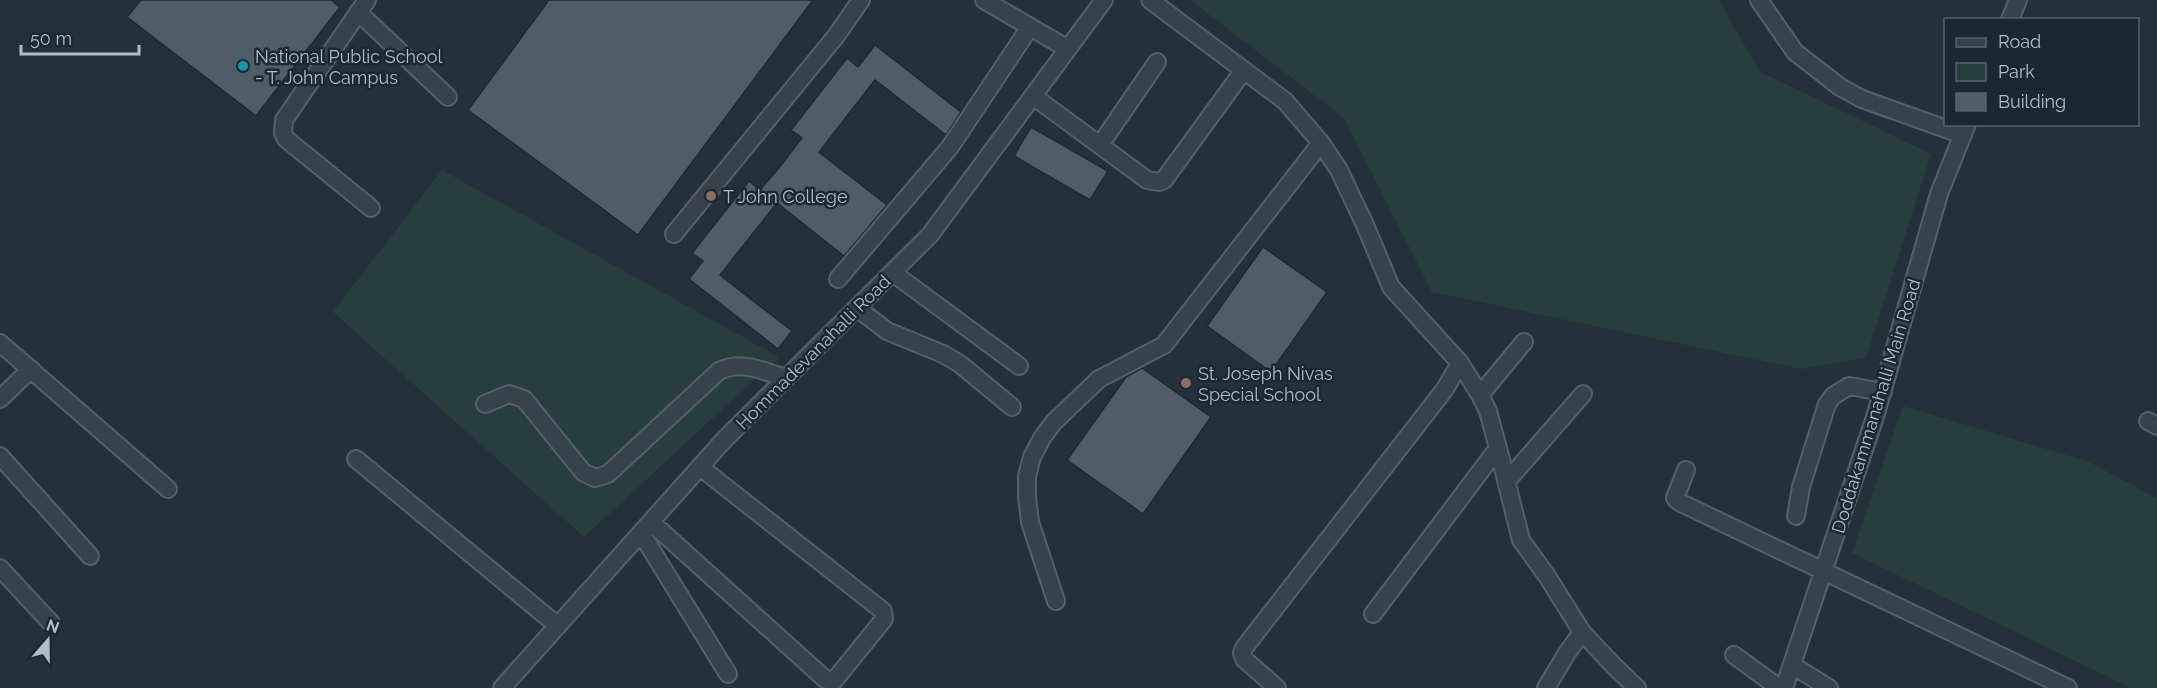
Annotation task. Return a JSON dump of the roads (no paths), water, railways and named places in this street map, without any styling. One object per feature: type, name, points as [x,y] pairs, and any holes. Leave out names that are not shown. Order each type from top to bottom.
[{"type":"street","points":[[674,234],[836,36],[861,0]]},
{"type":"street","points":[[984,0],[1068,49]]},
{"type":"street","name":"Hommadevanahalli Road","points":[[502,688],[700,467],[930,235],[1104,0]]},
{"type":"street","points":[[1150,0],[1285,101],[1321,143],[1339,170],[1391,287],[1460,363],[1480,395],[1488,411],[1521,540],[1582,632],[1637,688]]},
{"type":"street","points":[[1759,0],[1795,52],[1840,87],[1862,99],[1944,124]]},
{"type":"street","points":[[2011,18],[2018,0]]},
{"type":"street","points":[[371,208],[286,139],[282,127],[284,120],[363,6],[448,97]]},
{"type":"street","points":[[838,279],[950,147],[1030,27]]},
{"type":"street","points":[[1100,145],[1157,62]]},
{"type":"street","points":[[1033,96],[1147,180],[1159,182],[1164,180],[1244,70]]},
{"type":"street","name":"Doddakammanahalli Main Road","points":[[1784,688],[1825,572],[1882,392],[1939,194],[1965,130]]},
{"type":"street","points":[[1056,601],[1030,522],[1027,497],[1029,467],[1042,438],[1054,422],[1099,379],[1164,345],[1321,143]]},
{"type":"street","points":[[893,273],[1019,366]]},
{"type":"street","points":[[857,308],[887,331],[943,354],[960,364],[1012,407]]},
{"type":"street","points":[[1480,395],[1524,342]]},
{"type":"street","points":[[0,343],[168,489]]},
{"type":"street","points":[[1277,688],[1244,659],[1242,653],[1244,648],[1445,389],[1460,363]]},
{"type":"street","points":[[485,404],[509,394],[524,399],[583,472],[595,478],[608,474],[719,371],[739,365],[786,378]]},
{"type":"street","points":[[0,399],[31,369]]},
{"type":"street","points":[[1796,516],[1801,486],[1827,404],[1833,396],[1849,386],[1882,392]]},
{"type":"street","points":[[1507,481],[1583,394]]},
{"type":"street","points":[[1373,614],[1498,448]]},
{"type":"street","points":[[0,456],[90,556]]},
{"type":"street","points":[[356,459],[558,626]]},
{"type":"street","points":[[646,527],[825,679],[833,682],[884,619],[883,611],[700,467]]},
{"type":"street","points":[[1686,470],[1676,493],[1675,498],[1679,502],[2059,686]]},
{"type":"street","points":[[646,527],[728,674]]},
{"type":"street","points":[[0,568],[51,622]]},
{"type":"street","points":[[1546,688],[1582,632]]},
{"type":"street","points":[[1734,655],[1779,688]]},
{"type":"street","points":[[1792,665],[1829,688]]},
{"type":"place","name":"National Public School - T. John Campus","points":[[243,66]]},
{"type":"place","name":"T John College","points":[[711,196]]},
{"type":"place","name":"St. Joseph Nivas Special School","points":[[1186,383]]}]
